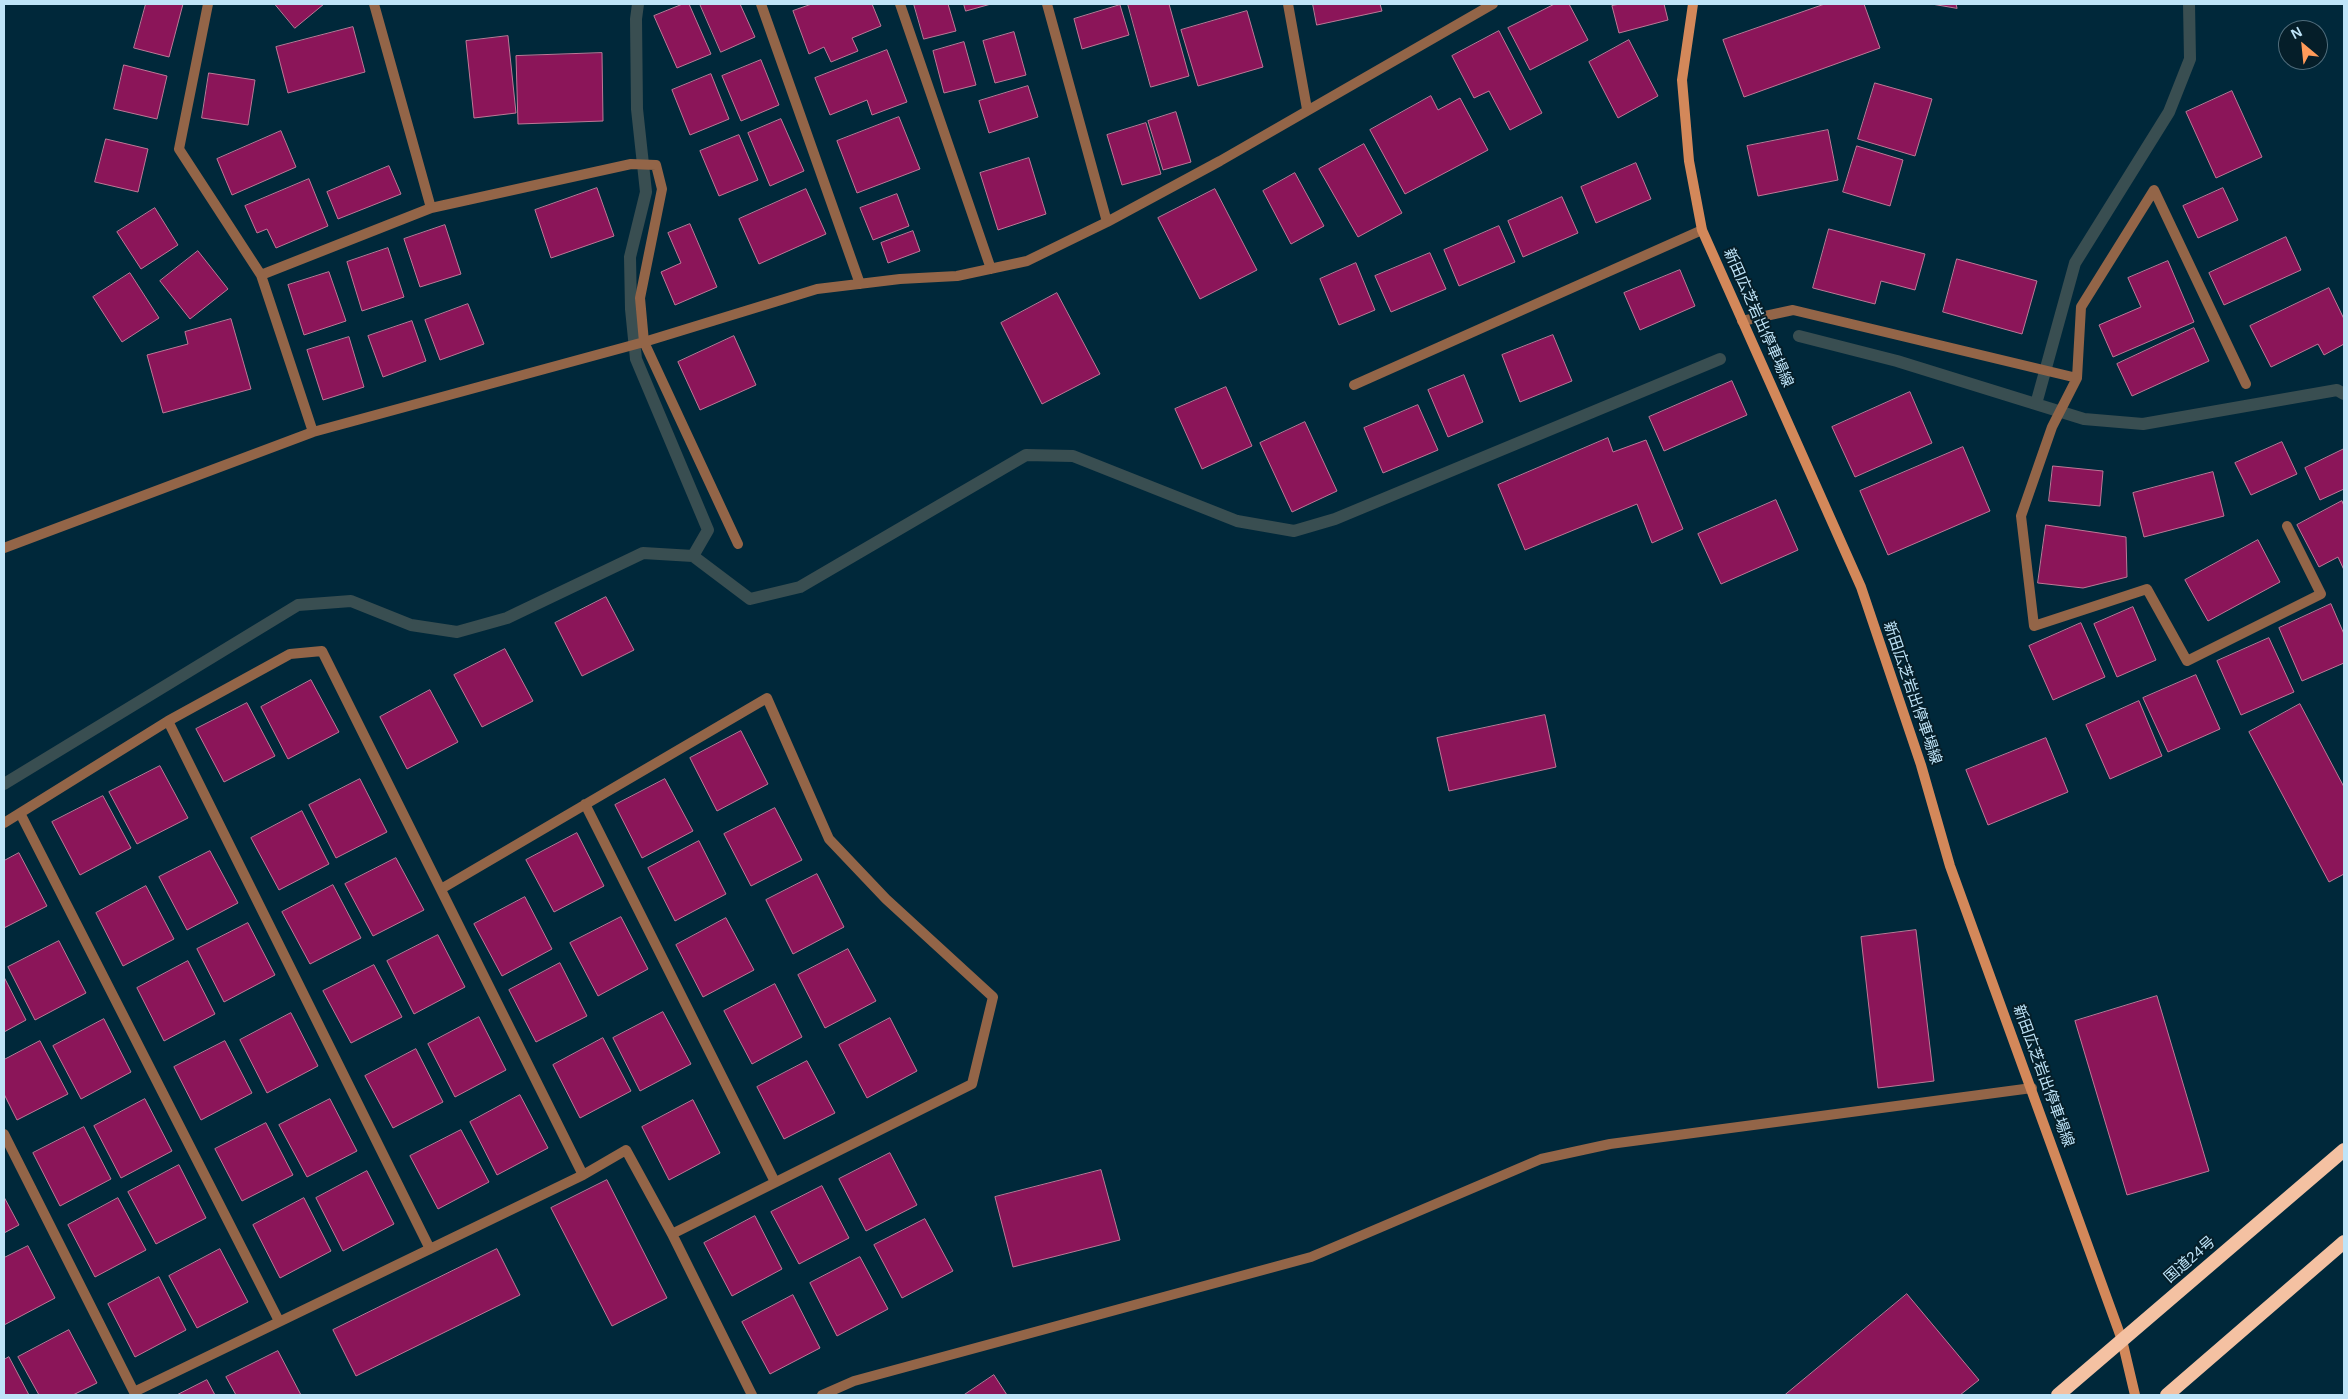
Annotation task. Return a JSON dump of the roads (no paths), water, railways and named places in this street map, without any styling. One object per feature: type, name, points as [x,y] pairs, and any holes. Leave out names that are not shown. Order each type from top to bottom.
[{"type":"highway","name":"国道24号","points":[[2058,1395],[2344,1150]]},
{"type":"highway","points":[[2167,1395],[2344,1242]]},
{"type":"main road","name":"新田広芝岩出停車場線","points":[[1693,4],[1682,80],[1689,161],[1702,230],[1860,587],[1922,765],[1950,866],[2122,1340],[2135,1395]]},
{"type":"street","points":[[208,4],[179,150],[261,275],[313,432]]},
{"type":"street","points":[[374,4],[431,208]]},
{"type":"street","points":[[761,4],[860,284]]},
{"type":"street","points":[[900,4],[991,269]]},
{"type":"street","points":[[1047,4],[1107,222]]},
{"type":"street","points":[[1288,4],[1308,109]]},
{"type":"street","points":[[4,548],[313,432],[644,342],[817,290],[900,279],[957,276],[1027,261],[1107,222],[1220,161],[1493,4]]},
{"type":"street","points":[[261,275],[431,208],[631,164],[656,165],[662,189],[640,298],[644,342],[738,544]]},
{"type":"street","points":[[2246,384],[2154,190],[2081,307],[2077,378],[2052,427],[2021,516],[2034,626],[2147,589],[2188,661],[2321,594],[2287,526]]},
{"type":"street","points":[[1354,385],[1702,230]]},
{"type":"street","points":[[1742,321],[1793,310],[2077,378]]},
{"type":"street","points":[[4,823],[168,721],[290,654],[322,651],[583,1175]]},
{"type":"street","points":[[441,889],[767,698],[829,839],[886,899],[993,997],[972,1084],[672,1234]]},
{"type":"street","points":[[168,721],[430,1249]]},
{"type":"street","points":[[585,804],[775,1182]]},
{"type":"street","points":[[20,812],[279,1321]]},
{"type":"street","points":[[822,1395],[854,1381],[1311,1257],[1541,1159],[1620,1142],[2032,1088]]},
{"type":"street","points":[[4,1134],[134,1393],[583,1175],[626,1150],[672,1234],[752,1395]]},
{"type":"waterway","points":[[638,4],[636,19],[637,109],[646,192],[630,257],[631,309],[636,359],[708,530],[693,556]]},
{"type":"waterway","points":[[2036,404],[2075,263],[2169,112],[2190,59],[2189,4]]},
{"type":"waterway","points":[[1799,336],[1897,361],[2084,419],[2143,424],[2337,390],[2344,394]]},
{"type":"waterway","points":[[4,784],[298,605],[351,601],[411,625],[457,632],[507,618],[643,553],[693,556],[750,599],[800,587],[1026,455],[1073,456],[1237,521],[1294,531],[1335,519],[1720,359]]}]
